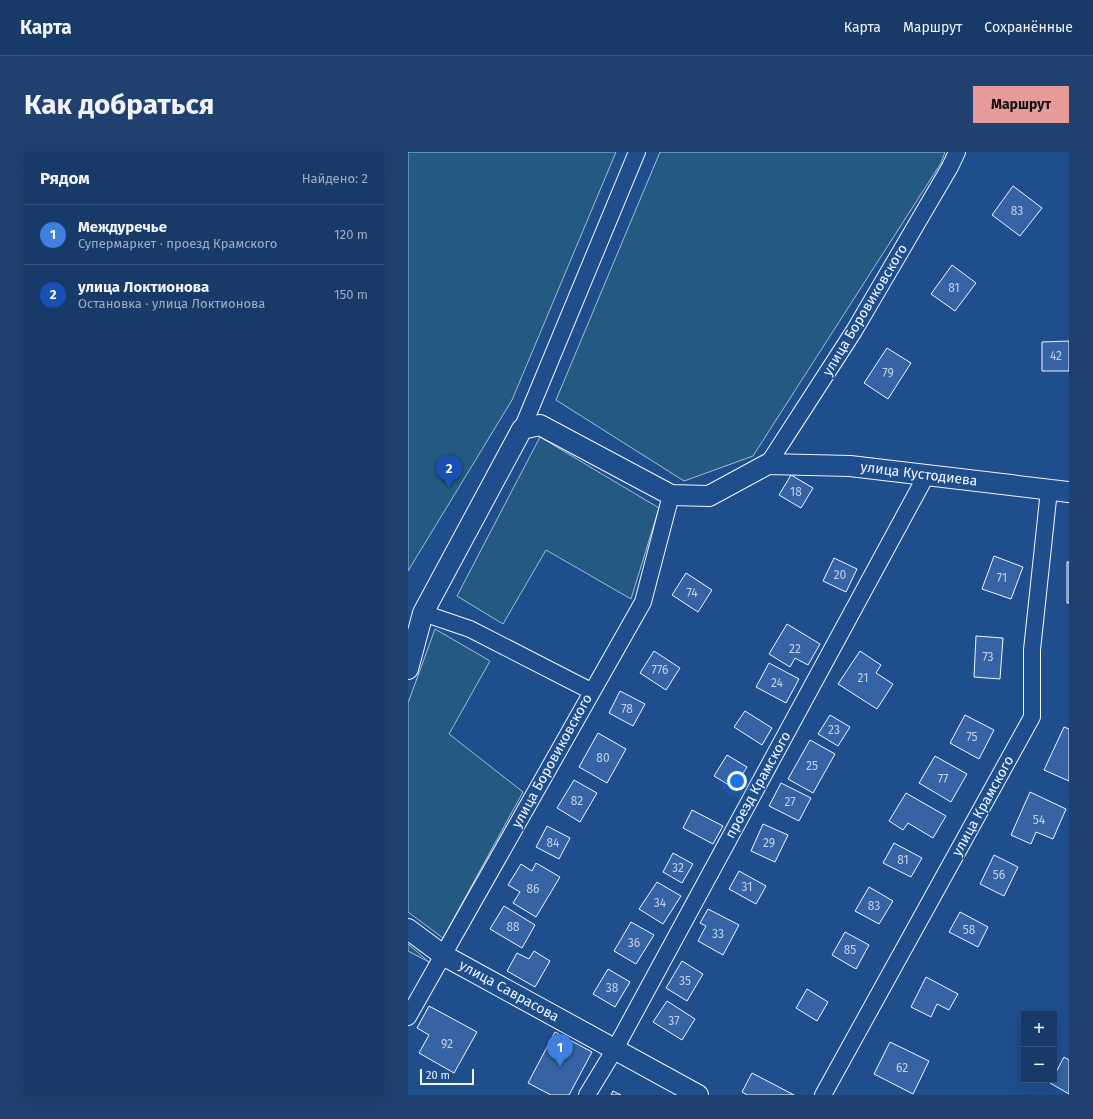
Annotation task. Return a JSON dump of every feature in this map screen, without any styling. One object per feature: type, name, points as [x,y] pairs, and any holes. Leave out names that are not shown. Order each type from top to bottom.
[{"type":"street","points":[[408,670],[415,610],[522,429],[637,152]]},
{"type":"street","name":"улица Боровиковского","points":[[768,464],[854,331],[950,167],[957,152]]},
{"type":"street","points":[[522,429],[540,425],[671,495],[709,496],[768,464]]},
{"type":"street","name":"улица Кустодиева","points":[[768,464],[850,466],[1069,492]]},
{"type":"street","name":"проезд Крамского","points":[[587,1095],[615,1049],[927,474]]},
{"type":"street","name":"улица Крамского","points":[[823,1095],[1032,717],[1032,650],[1049,490]]},
{"type":"street","name":"улица Боровиковского","points":[[408,1017],[642,602],[671,495]]},
{"type":"street","points":[[415,610],[470,629],[591,691]]},
{"type":"street","name":"улица Саврасова","points":[[408,929],[443,954],[698,1095]]},
{"type":"shaded area","points":[[408,152],[616,152],[512,400],[408,571]]},
{"type":"shaded area","points":[[660,152],[945,152],[941,163],[753,456],[684,481],[556,400]]},
{"type":"shaded area","points":[[540,437],[659,508],[631,599],[546,550],[503,624],[457,596]]},
{"type":"shaded area","points":[[435,629],[490,661],[449,734],[523,792],[443,938],[408,912],[408,703]]},
{"type":"shaded area","points":[[408,944],[429,962],[408,951]]},
{"type":"building","points":[[1013,186],[1042,208],[1020,236],[992,215]]},
{"type":"building","points":[[952,265],[976,283],[955,311],[931,294]]},
{"type":"building","points":[[1069,341],[1069,371],[1042,371],[1042,342]]},
{"type":"building","points":[[887,348],[911,363],[888,399],[864,383]]},
{"type":"building","points":[[791,475],[813,488],[801,508],[779,495]]},
{"type":"building","points":[[994,556],[1023,567],[1011,599],[982,589]]},
{"type":"building","points":[[834,558],[857,569],[846,592],[823,581]]},
{"type":"building","points":[[1067,562],[1069,562],[1069,603],[1067,603]]},
{"type":"building","points":[[686,573],[712,590],[698,612],[672,595]]},
{"type":"building","points":[[787,624],[820,644],[808,665],[795,658],[790,667],[769,654]]},
{"type":"building","points":[[976,636],[1003,638],[1000,679],[974,677]]},
{"type":"building","points":[[654,651],[680,668],[666,690],[640,673]]},
{"type":"building","points":[[860,651],[881,665],[876,673],[893,684],[877,709],[838,684]]},
{"type":"building","points":[[769,663],[799,679],[786,703],[756,687]]},
{"type":"building","points":[[620,691],[645,704],[633,726],[609,713]]},
{"type":"building","points":[[745,711],[772,728],[762,745],[734,727]]},
{"type":"building","points":[[830,715],[850,727],[838,746],[818,734]]},
{"type":"building","points":[[965,715],[994,730],[979,759],[950,743]]},
{"type":"building","points":[[1064,727],[1069,729],[1069,781],[1044,770]]},
{"type":"building","points":[[598,733],[626,749],[607,783],[579,767]]},
{"type":"building","points":[[810,740],[835,754],[813,793],[788,779]]},
{"type":"building","points":[[727,755],[747,767],[734,788],[714,776]]},
{"type":"building","points":[[935,756],[967,774],[951,802],[919,783]]},
{"type":"building","points":[[574,780],[597,793],[580,822],[557,808]]},
{"type":"building","points":[[781,783],[811,798],[799,821],[769,806]]},
{"type":"building","points":[[1030,792],[1066,809],[1053,839],[1036,832],[1031,844],[1011,835]]},
{"type":"building","points":[[906,793],[946,816],[933,838],[908,823],[903,830],[889,821]]},
{"type":"building","points":[[692,810],[723,826],[713,844],[683,828]]},
{"type":"building","points":[[763,824],[788,835],[775,862],[751,851]]},
{"type":"building","points":[[547,826],[570,838],[559,859],[536,847]]},
{"type":"building","points":[[894,843],[922,858],[911,877],[883,863]]},
{"type":"building","points":[[673,853],[693,864],[682,883],[663,872]]},
{"type":"building","points":[[994,855],[1018,867],[1004,896],[980,884]]},
{"type":"building","points":[[536,863],[560,877],[536,917],[513,903],[520,892],[508,885],[521,864],[532,871]]},
{"type":"building","points":[[739,871],[766,886],[756,904],[729,889]]},
{"type":"building","points":[[657,882],[681,896],[663,924],[639,909]]},
{"type":"building","points":[[869,887],[893,901],[879,924],[855,911]]},
{"type":"building","points":[[504,906],[535,925],[522,948],[490,929]]},
{"type":"building","points":[[708,909],[739,925],[723,955],[698,941],[706,926],[700,923]]},
{"type":"building","points":[[960,912],[988,927],[978,947],[949,932]]},
{"type":"building","points":[[631,922],[654,935],[636,964],[614,951]]},
{"type":"building","points":[[845,932],[869,945],[856,969],[832,955]]},
{"type":"building","points":[[534,951],[550,961],[535,987],[507,971],[517,953],[529,959]]},
{"type":"building","points":[[682,961],[703,974],[687,1001],[666,988]]},
{"type":"building","points":[[608,969],[630,982],[615,1007],[593,994]]},
{"type":"building","points":[[926,977],[958,994],[949,1010],[937,1004],[931,1017],[911,1007]]},
{"type":"building","points":[[807,989],[828,1002],[817,1021],[796,1008]]},
{"type":"building","points":[[667,1001],[695,1019],[682,1040],[653,1022]]},
{"type":"building","points":[[429,1006],[477,1032],[454,1073],[419,1053],[429,1035],[417,1028]]},
{"type":"building","points":[[555,1032],[592,1052],[569,1095],[551,1095],[528,1083]]},
{"type":"building","points":[[890,1042],[929,1061],[913,1094],[874,1074]]},
{"type":"building","points":[[1064,1057],[1069,1060],[1069,1094],[1050,1083],[1057,1083],[1057,1070]]},
{"type":"building","points":[[752,1073],[794,1095],[747,1095],[742,1092]]},
{"type":"building","points":[[613,1091],[621,1095],[611,1095]]},
{"type":"place","name":"улица Локтионова","points":[[449,488]]},
{"type":"place","name":"Междуречье","points":[[560,1067]]}]
